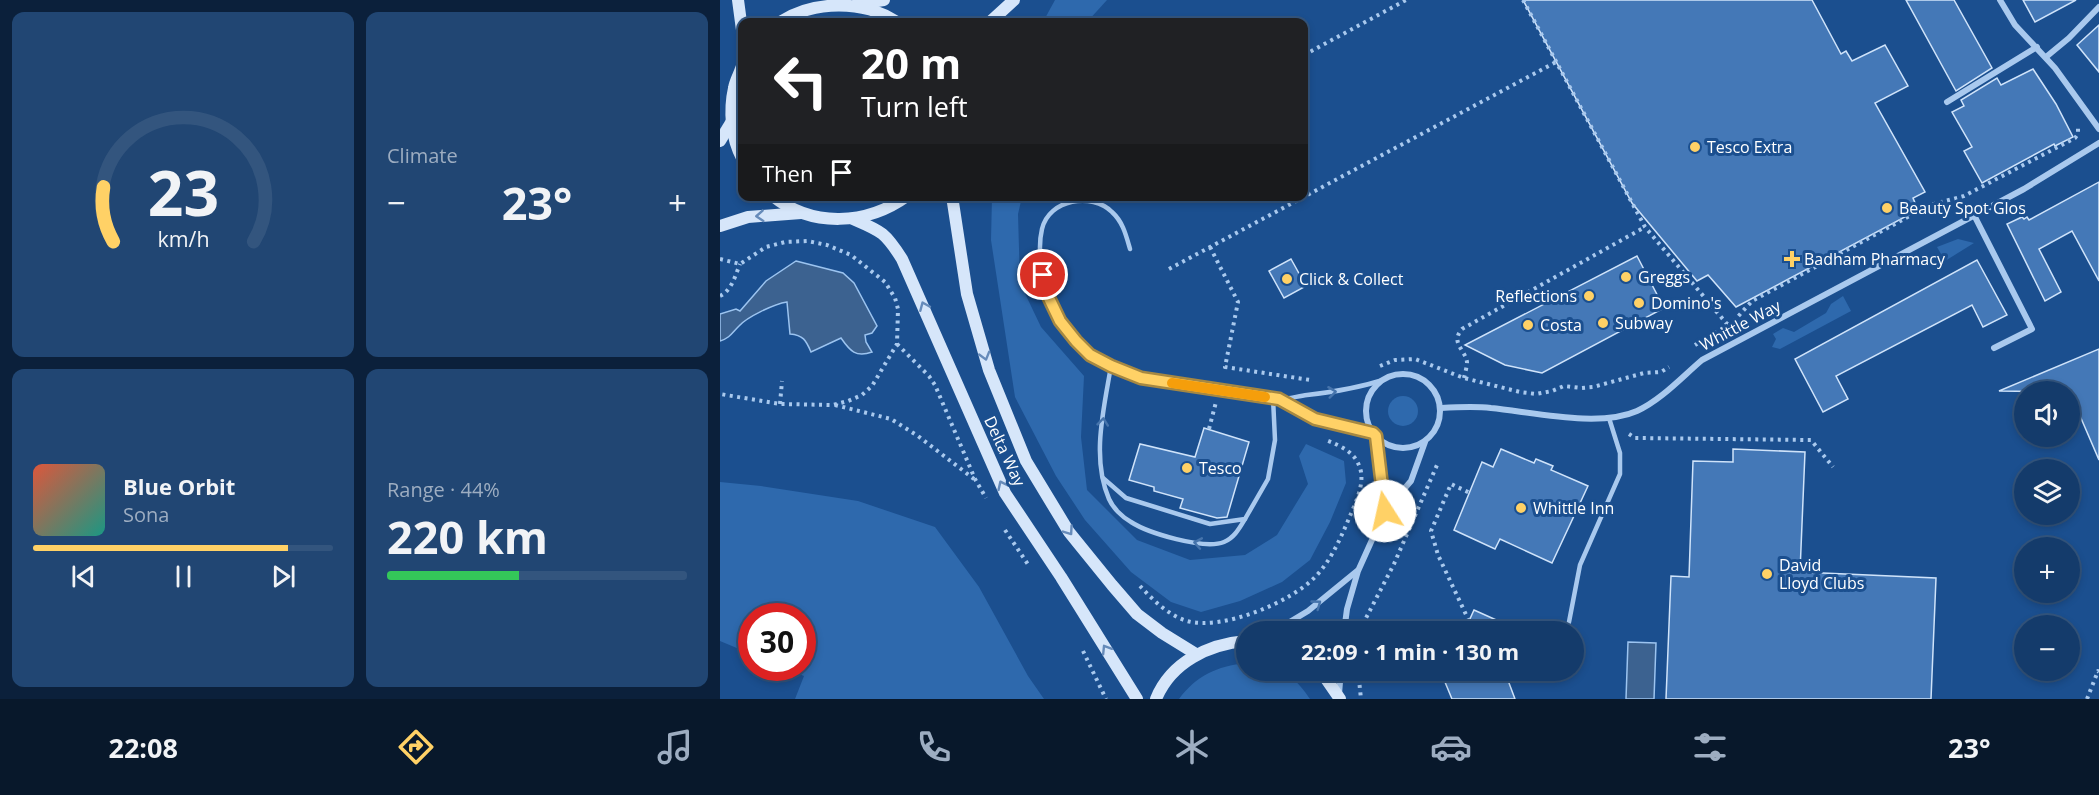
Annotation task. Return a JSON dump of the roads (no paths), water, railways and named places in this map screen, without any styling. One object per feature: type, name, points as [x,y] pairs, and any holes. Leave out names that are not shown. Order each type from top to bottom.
[{"type":"street","points":[[738,0],[740,18]]},
{"type":"street","points":[[807,0],[819,6]]},
{"type":"street","points":[[787,18],[819,6],[853,5],[884,0]]},
{"type":"street","points":[[994,18],[1014,0]]},
{"type":"street","points":[[2000,0],[2014,25],[2046,57],[2099,129]]},
{"type":"street","points":[[853,5],[891,18]]},
{"type":"street","points":[[2046,57],[2069,38],[2099,7]]},
{"type":"street","points":[[1947,102],[2037,48]]},
{"type":"street","points":[[738,77],[734,88],[732,121],[738,151]]},
{"type":"street","points":[[720,141],[732,121]]},
{"type":"street","name":"Whittle Way","points":[[1441,408],[1489,407],[1562,417],[1609,418],[1637,411],[1658,397],[1702,360],[2059,169],[2099,143]]},
{"type":"street","points":[[782,201],[802,213],[827,219],[853,219],[880,212],[899,201]]},
{"type":"street","name":"Delta Way","points":[[953,201],[967,294],[989,370],[1026,461],[1069,532],[1137,614],[1196,654]]},
{"type":"street","points":[[720,226],[748,217],[802,213]]},
{"type":"street","points":[[1974,215],[2032,330],[1994,348]]},
{"type":"street","name":"Delta Way","points":[[853,219],[880,230],[902,259],[1005,493],[1061,577],[1137,699]]},
{"type":"street","points":[[1345,621],[1358,571],[1385,511],[1411,481],[1425,441],[1437,426],[1441,408],[1438,397],[1432,387],[1414,375],[1404,374],[1383,380],[1370,395],[1367,404],[1366,414],[1374,435],[1385,511]]},
{"type":"street","points":[[1374,435],[1394,447],[1416,446],[1425,441]]},
{"type":"street","points":[[1290,621],[1358,571]]},
{"type":"street","points":[[1156,699],[1175,671],[1196,654],[1225,643],[1236,642]]},
{"type":"street","points":[[1328,681],[1340,698]]},
{"type":"street","points":[[1340,698],[1341,681]]},
{"type":"lane","points":[[1078,201],[1055,208],[1042,228],[1040,251],[1049,298],[1060,321],[1090,355],[1141,378],[1279,399],[1354,389],[1383,380]]},
{"type":"lane","points":[[1088,201],[1099,204],[1114,214],[1124,228],[1130,249]]},
{"type":"lane","points":[[1111,366],[1102,433],[1102,478],[1110,501],[1131,523],[1193,543],[1210,545],[1225,542],[1236,535],[1268,479],[1275,440],[1273,398]]},
{"type":"lane","points":[[1279,399],[1315,419],[1374,435]]},
{"type":"lane","points":[[1569,621],[1580,565],[1620,474],[1620,453],[1609,418]]},
{"type":"lane","points":[[1102,478],[1126,498],[1210,524],[1245,519]]},
{"type":"place","name":"Tesco Extra","points":[[1695,147]]},
{"type":"place","name":"Beauty Spot Glos","points":[[1887,208]]},
{"type":"place","name":"Badham Pharmacy","points":[[1792,259]]},
{"type":"place","name":"Greggs","points":[[1626,277]]},
{"type":"place","name":"Click & Collect","points":[[1287,279]]},
{"type":"place","name":"Reflections","points":[[1589,296]]},
{"type":"place","name":"Domino's","points":[[1639,303]]},
{"type":"place","name":"Subway","points":[[1603,323]]},
{"type":"place","name":"Costa","points":[[1528,325]]},
{"type":"place","name":"Tesco","points":[[1187,468]]},
{"type":"place","name":"Whittle Inn","points":[[1521,508]]},
{"type":"place","name":"David Lloyd Clubs","points":[[1767,574]]}]
